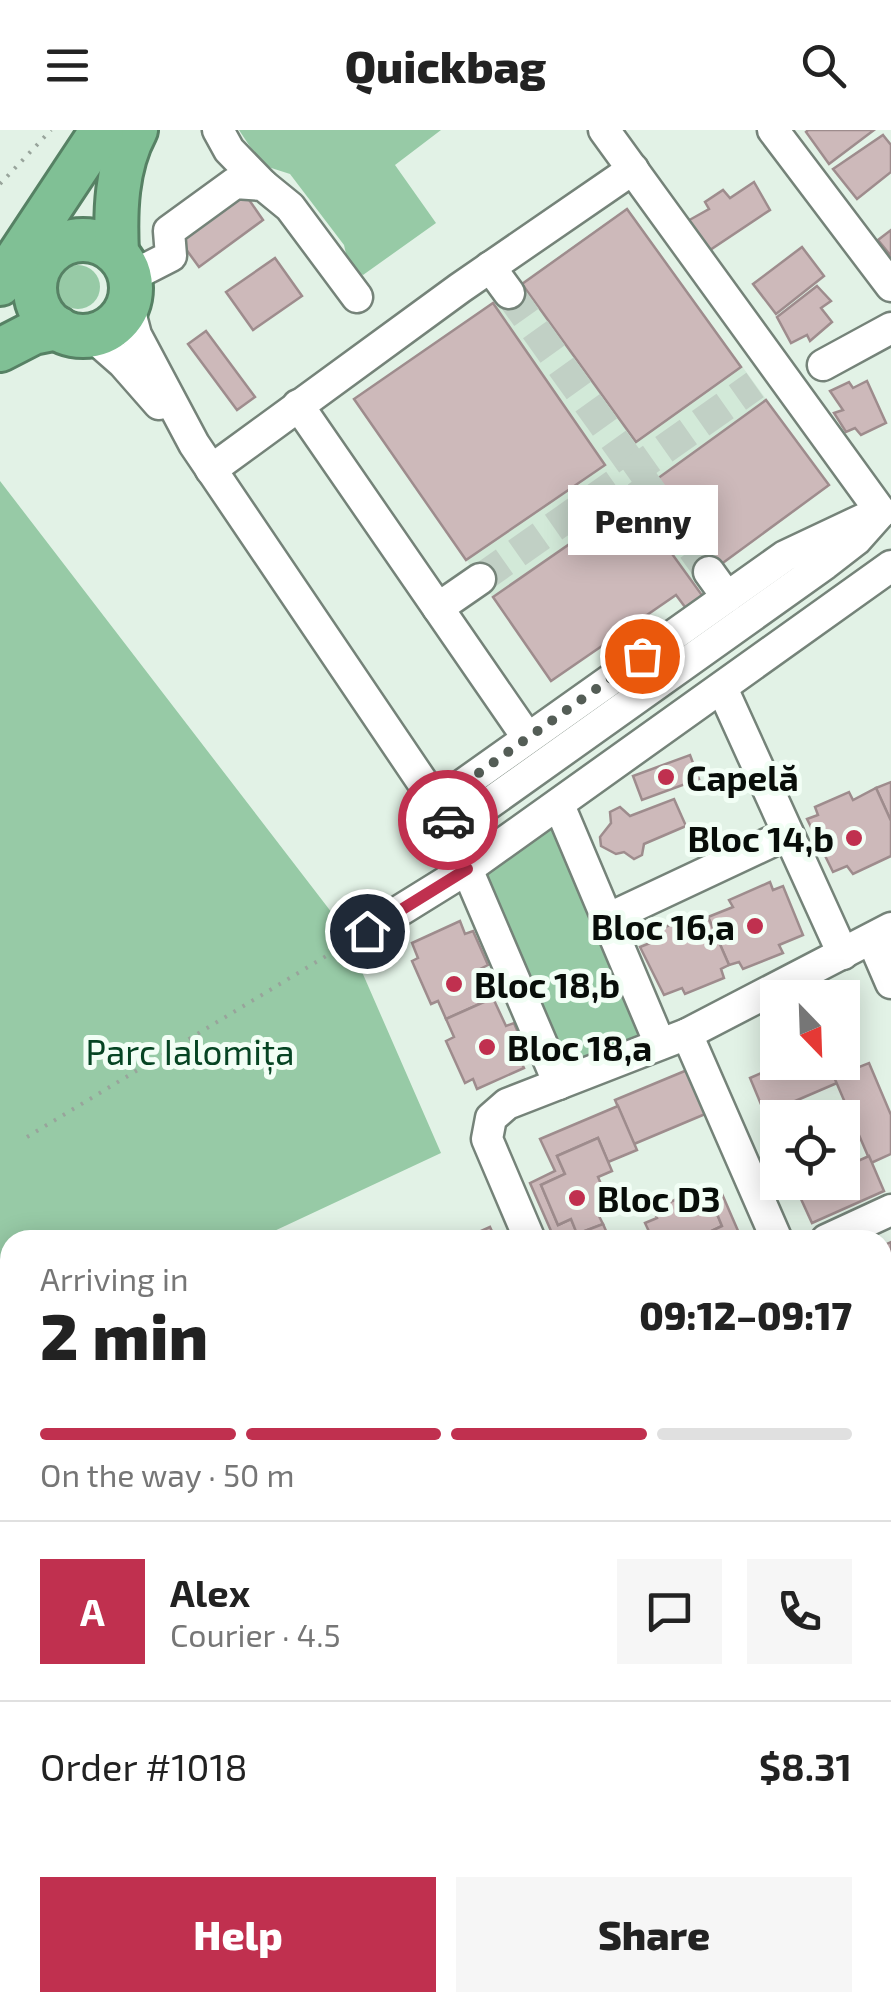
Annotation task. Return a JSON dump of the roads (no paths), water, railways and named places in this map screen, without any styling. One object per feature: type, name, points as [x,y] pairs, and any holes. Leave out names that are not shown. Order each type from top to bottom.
[{"type":"highway","points":[[0,323],[102,130]]},
{"type":"highway","points":[[18,284],[68,242],[120,130]]},
{"type":"highway","points":[[0,350],[33,333],[110,328],[125,278],[118,190],[128,145],[136,130]]},
{"type":"highway","points":[[68,242],[94,241],[125,278]]},
{"type":"highway","points":[[18,284],[40,309],[74,332]]},
{"type":"street","points":[[218,130],[229,150],[290,207],[357,297]]},
{"type":"street","points":[[604,130],[766,377],[886,509]]},
{"type":"street","points":[[773,130],[891,286]]},
{"type":"street","points":[[211,470],[632,169]]},
{"type":"street","points":[[263,184],[234,183],[169,231],[171,256],[125,278],[136,335],[194,444],[448,820],[448,848],[467,869],[559,1084]]},
{"type":"street","points":[[490,267],[509,293]]},
{"type":"street","points":[[823,365],[891,328]]},
{"type":"street","points":[[74,332],[123,363],[194,444]]},
{"type":"street","points":[[298,405],[528,737]]},
{"type":"street","points":[[437,803],[528,737],[718,584],[886,509]]},
{"type":"street","points":[[437,803],[450,812],[464,813],[484,806],[825,564],[886,509]]},
{"type":"street","points":[[367,931],[467,869],[891,566]]},
{"type":"street","points":[[438,608],[480,579]]},
{"type":"street","points":[[722,688],[843,954]]},
{"type":"street","points":[[559,804],[607,919],[772,1230]]},
{"type":"street","points":[[607,919],[788,834]]},
{"type":"street","points":[[526,1230],[487,1139],[491,1118],[507,1104],[673,1039],[881,934],[891,983]]},
{"type":"street","points":[[848,1230],[891,1210]]},
{"type":"tunnel","points":[[509,293],[709,572]]},
{"type":"tunnel","points":[[480,579],[755,385]]},
{"type":"place","name":"Penny","points":[[642,656]]},
{"type":"place","name":"Capelă","points":[[666,777]]},
{"type":"place","name":"Bloc 14,b","points":[[854,838]]},
{"type":"place","name":"Bloc 16,a","points":[[755,926]]},
{"type":"place","name":"Bloc 18,b","points":[[454,984]]},
{"type":"place","name":"Bloc 18,a","points":[[487,1047]]},
{"type":"place","name":"Bloc D3","points":[[577,1198]]},
{"type":"park label","name":"Parc Ialomița","points":[[190,1051]]}]
